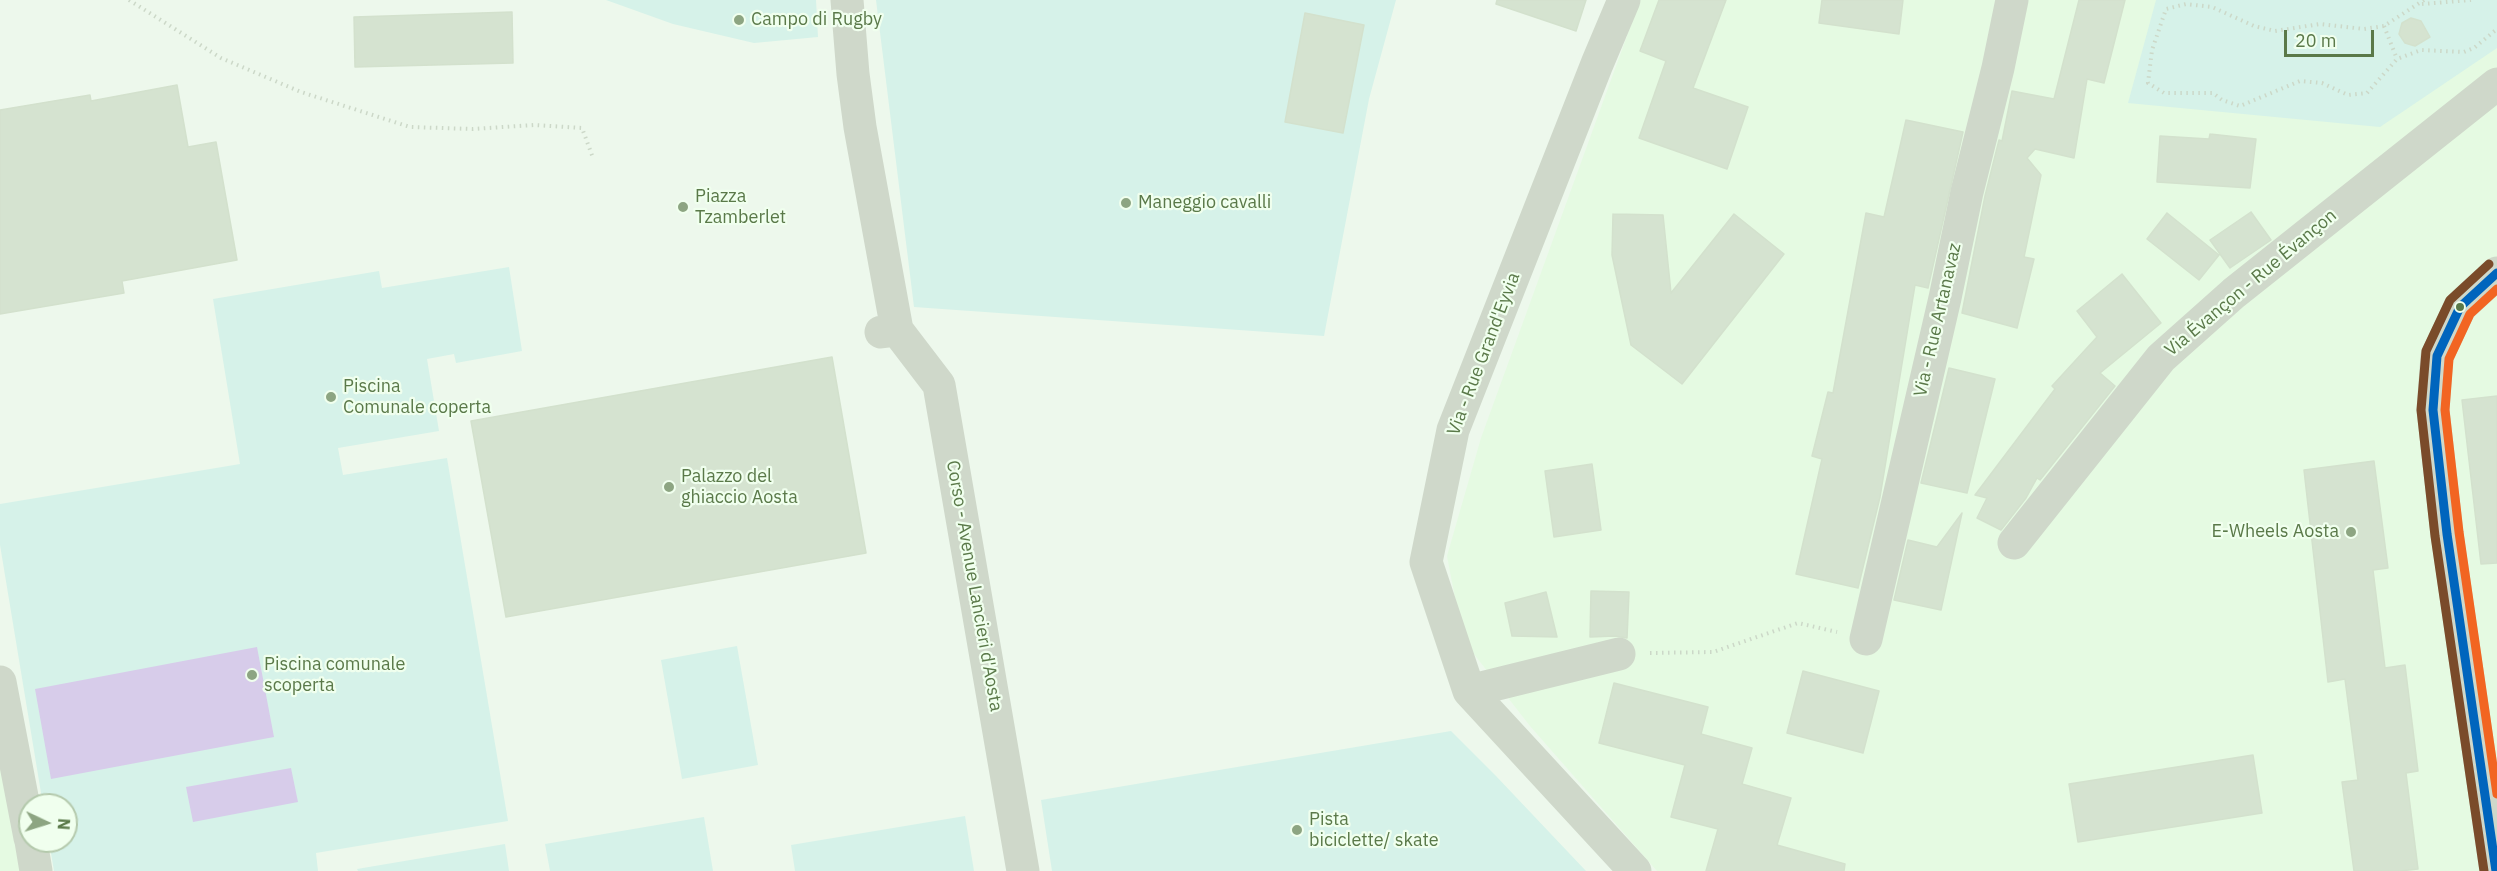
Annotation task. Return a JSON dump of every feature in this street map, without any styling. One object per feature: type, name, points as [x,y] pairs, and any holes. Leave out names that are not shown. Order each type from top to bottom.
[{"type":"street","name":"Corso - Avenue Lancieri d'Aosta","points":[[847,0],[853,74],[889,331],[939,386],[1023,871]]},
{"type":"street","name":"Via - Rue Grand'Eyvia","points":[[1624,0],[1454,430],[1426,562],[1469,691],[1635,871]]},
{"type":"street","name":"Via - Rue Artanavaz","points":[[1866,639],[2012,0]]},
{"type":"street","name":"Via Évançon - Rue Évançon","points":[[2014,543],[2161,358],[2234,293],[2497,84]]},
{"type":"street","points":[[2496,871],[2447,534],[2433,410],[2437,356],[2460,307],[2497,273]]},
{"type":"street","points":[[1469,691],[1619,654]]},
{"type":"street","points":[[0,682],[21,793]]},
{"type":"street","points":[[33,853],[36,871]]},
{"type":"path","points":[[129,0],[221,58],[300,92],[410,127],[473,129],[534,125],[582,129],[593,158]]},
{"type":"path","points":[[2471,0],[2422,2],[2384,26],[2364,28],[2320,24],[2275,31],[2254,26],[2212,7],[2186,4],[2166,9],[2152,50],[2148,82],[2163,93],[2213,93],[2222,100],[2240,105],[2300,81],[2322,83],[2348,95],[2367,93],[2397,59],[2421,50],[2464,52],[2474,48],[2497,29]]},
{"type":"path","points":[[2384,26],[2397,59]]},
{"type":"path","points":[[1619,654],[1713,652],[1798,623],[1866,639]]},
{"type":"shaded area","name":"Campo di Rugby","points":[[606,0],[816,0],[818,37],[754,43],[673,24]]},
{"type":"shaded area","name":"Maneggio cavalli","points":[[876,0],[1396,0],[1369,99],[1324,336],[914,307]]},
{"type":"shaded area","points":[[1640,0],[2497,0],[2497,871],[1657,871],[1530,726],[1463,640],[1447,556],[1481,438]]},
{"type":"shaded area","points":[[2156,0],[2497,0],[2497,48],[2380,127],[2128,103]]},
{"type":"shaded area","name":"Piscina comunale scoperta","points":[[509,267],[522,351],[456,363],[454,354],[427,359],[439,431],[338,448],[343,475],[447,458],[508,821],[316,853],[318,871],[54,871],[51,853],[78,853],[78,793],[41,793],[0,545],[0,504],[240,464],[213,299],[379,271],[382,288]]},
{"type":"shaded area","points":[[737,646],[758,765],[682,779],[661,660]]},
{"type":"shaded area","points":[[257,647],[274,737],[51,779],[35,689]]},
{"type":"shaded area","name":"Pista biciclette/ skate","points":[[1451,731],[1586,871],[1052,871],[1041,800]]},
{"type":"shaded area","points":[[0,747],[18,827],[18,853],[24,853],[28,871],[0,871]]},
{"type":"shaded area","points":[[291,768],[298,802],[193,822],[186,787]]},
{"type":"shaded area","points":[[965,816],[974,871],[795,871],[791,845]]},
{"type":"shaded area","points":[[704,817],[713,871],[550,871],[545,844]]},
{"type":"shaded area","points":[[505,844],[509,871],[358,871],[357,869]]},
{"type":"building","points":[[1497,0],[1586,0],[1576,31],[1496,4]]},
{"type":"building","points":[[1659,0],[1726,0],[1693,88],[1748,107],[1727,169],[1639,138],[1666,61],[1640,51]]},
{"type":"building","points":[[1822,0],[1903,0],[1899,34],[1819,23]]},
{"type":"building","points":[[2079,0],[2125,0],[2104,83],[2087,79],[2074,158],[2035,149],[2027,158],[2041,175],[2024,257],[2034,259],[2017,328],[1962,313],[1985,196],[1999,140],[2002,141],[2012,91],[2054,99]]},
{"type":"building","points":[[512,12],[513,63],[355,67],[354,17]]},
{"type":"building","points":[[1305,13],[1364,25],[1343,133],[1285,122]]},
{"type":"building","points":[[2411,18],[2421,21],[2430,37],[2415,46],[2405,43],[2399,34],[2402,23]]},
{"type":"building","points":[[177,85],[188,147],[216,142],[237,260],[122,281],[124,293],[0,314],[0,110],[90,95],[91,101]]},
{"type":"building","points":[[1906,120],[1963,132],[1928,288],[1915,285],[1880,497],[1858,588],[1796,574],[1822,459],[1812,456],[1828,392],[1833,393],[1866,213],[1884,217]]},
{"type":"building","points":[[2210,134],[2256,139],[2250,188],[2157,182],[2160,136],[2209,139]]},
{"type":"building","points":[[2251,212],[2271,240],[2230,268],[2210,240]]},
{"type":"building","points":[[2167,213],[2219,255],[2199,280],[2147,239]]},
{"type":"building","points":[[1613,214],[1663,215],[1671,293],[1734,214],[1784,254],[1682,384],[1631,345],[1612,255]]},
{"type":"building","points":[[2122,274],[2161,323],[2100,373],[2115,386],[2040,480],[2037,478],[2026,498],[2001,530],[1977,518],[1987,498],[1975,495],[2055,389],[2052,386],[2097,337],[2077,311]]},
{"type":"building","name":"Palazzo del ghiaccio Aosta","points":[[832,357],[866,553],[506,617],[471,421]]},
{"type":"building","points":[[1949,368],[1995,379],[1967,493],[1921,483]]},
{"type":"building","points":[[2497,396],[2497,563],[2481,564],[2462,400]]},
{"type":"building","points":[[2374,461],[2388,568],[2373,570],[2385,668],[2405,665],[2418,771],[2406,773],[2418,869],[2400,871],[2354,871],[2342,782],[2358,780],[2345,679],[2328,682],[2304,470]]},
{"type":"building","points":[[1592,464],[1601,530],[1554,537],[1545,471]]},
{"type":"building","points":[[1962,513],[1941,610],[1894,600],[1908,540],[1937,547]]},
{"type":"building","points":[[1591,591],[1629,592],[1627,638],[1590,637]]},
{"type":"building","points":[[1546,592],[1557,637],[1512,636],[1505,603]]},
{"type":"building","points":[[1803,671],[1879,691],[1863,753],[1787,733]]},
{"type":"building","points":[[1614,683],[1708,707],[1701,734],[1752,748],[1742,784],[1791,798],[1777,845],[1845,864],[1844,871],[1706,871],[1718,829],[1671,817],[1685,765],[1599,743]]},
{"type":"building","points":[[2253,755],[2262,813],[2078,842],[2069,784]]},
{"type":"transit line","points":[[2484,871],[2435,536],[2421,410],[2426,351],[2450,300],[2489,264]]},
{"type":"transit line","points":[[2496,871],[2447,534],[2433,410],[2437,356],[2460,307],[2497,273]]},
{"type":"transit line","points":[[2497,289],[2470,314],[2449,359],[2445,410],[2459,532],[2497,794]]},
{"type":"place","name":"Campo di Rugby","points":[[739,20]]},
{"type":"place","name":"Maneggio cavalli","points":[[1126,203]]},
{"type":"place","name":"Piazza Tzamberlet","points":[[683,207]]},
{"type":"place","name":"Piscina Comunale coperta","points":[[331,397]]},
{"type":"place","name":"Palazzo del ghiaccio Aosta","points":[[669,487]]},
{"type":"place","name":"E-Wheels Aosta","points":[[2351,532]]},
{"type":"place","name":"Piscina comunale scoperta","points":[[252,675]]},
{"type":"place","name":"Pista biciclette/ skate","points":[[1297,830]]}]
